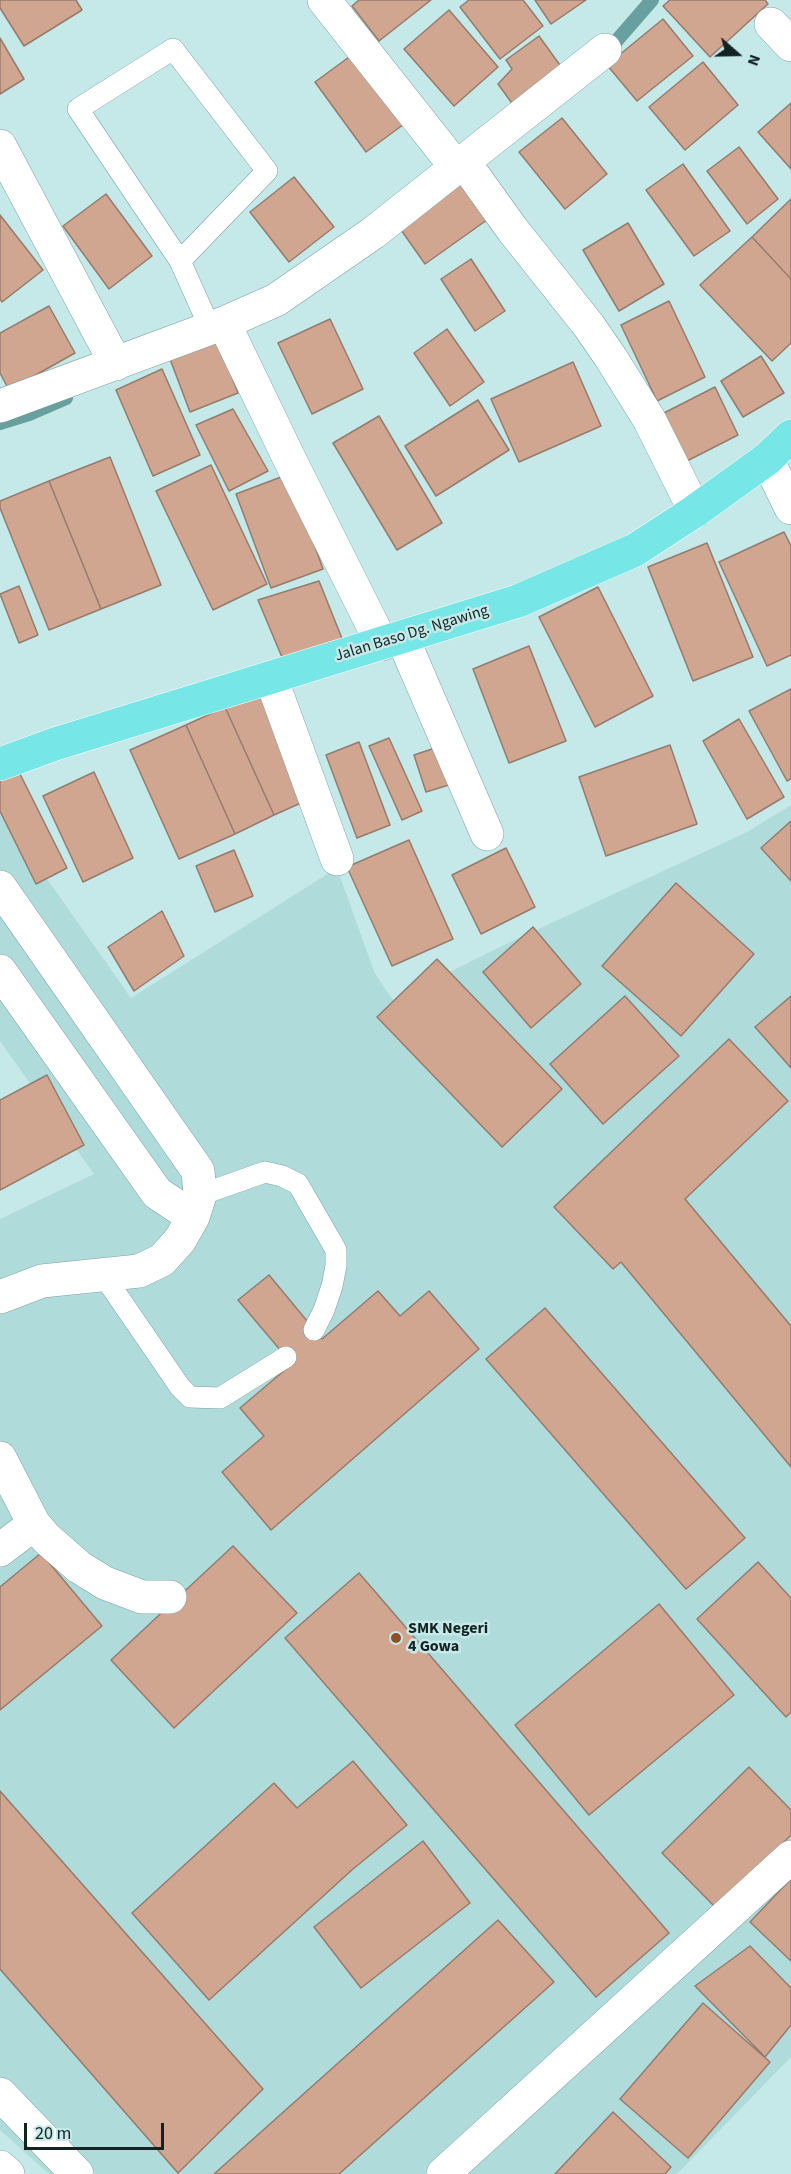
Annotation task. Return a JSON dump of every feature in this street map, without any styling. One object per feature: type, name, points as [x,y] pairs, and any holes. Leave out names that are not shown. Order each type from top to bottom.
[{"type":"main road","name":"Jalan Baso Dg. Ngawing","points":[[0,764],[55,744],[518,601],[635,550],[768,459],[791,436]]},
{"type":"street","points":[[324,0],[590,326],[649,418],[695,511]]},
{"type":"street","points":[[0,406],[222,328],[276,300],[373,232],[465,172],[605,50]]},
{"type":"street","points":[[0,146],[116,364]]},
{"type":"street","points":[[222,328],[392,640],[487,834]]},
{"type":"street","points":[[768,459],[791,508]]},
{"type":"street","points":[[271,678],[337,859]]},
{"type":"street","points":[[0,887],[197,1194]]},
{"type":"street","points":[[0,970],[157,1193],[197,1194]]},
{"type":"street","points":[[0,1297],[42,1281],[139,1271],[162,1260],[180,1240],[197,1194]]},
{"type":"street","points":[[0,1458],[34,1524],[46,1538],[79,1567],[105,1583],[142,1597],[170,1597]]},
{"type":"street","points":[[0,1550],[34,1524]]},
{"type":"street","points":[[442,2174],[791,1857]]},
{"type":"street","points":[[0,2094],[77,2174]]},
{"type":"street","points":[[0,2167],[8,2174]]},
{"type":"lane","points":[[180,261],[267,171],[173,50],[78,109],[222,328]]},
{"type":"lane","points":[[197,1194],[265,1172],[282,1176],[298,1184],[336,1250],[332,1286],[314,1330]]},
{"type":"lane","points":[[104,1276],[180,1387],[190,1397],[220,1398],[286,1357]]},
{"type":"shaded area","name":"SMK Negeri 4 Gowa","points":[[791,805],[791,2057],[677,2174],[49,2174],[0,2130],[0,1219],[94,1174],[0,1041],[0,812],[131,998],[337,868],[375,974],[393,1000],[502,946],[747,832]]},
{"type":"building","points":[[0,0],[76,0],[82,10],[24,46],[0,8]]},
{"type":"building","points":[[359,0],[431,0],[379,41],[352,6]]},
{"type":"building","points":[[469,0],[523,0],[543,26],[500,59],[460,7]]},
{"type":"building","points":[[535,0],[586,0],[551,24]]},
{"type":"building","points":[[670,0],[765,0],[768,4],[710,57],[663,6]]},
{"type":"building","points":[[449,10],[498,67],[454,106],[404,49]]},
{"type":"building","points":[[663,19],[693,56],[637,101],[607,65]]},
{"type":"building","points":[[539,36],[562,68],[514,106],[498,84],[512,69],[506,60]]},
{"type":"building","points":[[0,38],[24,79],[0,94]]},
{"type":"building","points":[[360,49],[411,119],[366,152],[315,82]]},
{"type":"building","points":[[703,62],[738,105],[685,150],[649,107]]},
{"type":"building","points":[[791,103],[791,169],[758,132]]},
{"type":"building","points":[[562,118],[607,174],[565,209],[519,152]]},
{"type":"building","points":[[739,147],[778,199],[747,224],[707,171]]},
{"type":"building","points":[[683,164],[730,231],[694,256],[646,190]]},
{"type":"building","points":[[294,177],[334,227],[289,262],[250,212]]},
{"type":"building","points":[[469,178],[494,215],[425,264],[399,227]]},
{"type":"building","points":[[106,194],[152,256],[109,289],[63,226]]},
{"type":"building","points":[[791,199],[791,279],[752,237]]},
{"type":"building","points":[[0,215],[43,270],[2,302],[0,299]]},
{"type":"building","points":[[628,223],[664,284],[619,311],[583,250]]},
{"type":"building","points":[[752,237],[791,279],[791,343],[772,361],[700,285]]},
{"type":"building","points":[[471,259],[505,311],[475,331],[441,279]]},
{"type":"building","points":[[669,301],[705,377],[657,401],[621,325]]},
{"type":"building","points":[[49,306],[75,353],[9,390],[0,373],[0,333]]},
{"type":"building","points":[[330,319],[363,389],[312,414],[278,343]]},
{"type":"building","points":[[447,329],[484,382],[450,406],[414,353]]},
{"type":"building","points":[[218,340],[238,393],[190,412],[170,359]]},
{"type":"building","points":[[761,356],[784,393],[743,417],[721,381]]},
{"type":"building","points":[[573,362],[601,426],[519,462],[491,399]]},
{"type":"building","points":[[162,369],[200,455],[153,476],[116,390]]},
{"type":"building","points":[[715,387],[738,435],[683,463],[660,415]]},
{"type":"building","points":[[478,400],[509,450],[436,496],[405,446]]},
{"type":"building","points":[[233,409],[268,471],[229,491],[196,425]]},
{"type":"building","points":[[379,416],[442,523],[397,550],[333,443]]},
{"type":"building","points":[[110,457],[161,585],[101,609],[49,481]]},
{"type":"building","points":[[211,465],[267,584],[213,610],[156,491]]},
{"type":"building","points":[[289,474],[323,569],[271,588],[236,494]]},
{"type":"building","points":[[49,481],[101,609],[49,630],[0,508],[0,501]]},
{"type":"building","points":[[784,532],[791,546],[791,655],[767,666],[719,562]]},
{"type":"building","points":[[707,543],[753,657],[693,681],[648,567]]},
{"type":"building","points":[[319,581],[343,641],[284,662],[258,600]]},
{"type":"building","points":[[19,586],[38,635],[19,643],[0,594]]},
{"type":"building","points":[[598,587],[653,696],[595,727],[539,617]]},
{"type":"building","points":[[529,646],[566,741],[509,763],[473,669]]},
{"type":"building","points":[[263,689],[312,798],[274,815],[225,707]]},
{"type":"building","points":[[791,689],[791,779],[787,781],[749,711]]},
{"type":"building","points":[[225,707],[274,815],[235,834],[186,725]]},
{"type":"building","points":[[739,719],[784,797],[747,819],[703,741]]},
{"type":"building","points":[[186,725],[235,834],[179,859],[130,750]]},
{"type":"building","points":[[389,738],[422,811],[402,820],[369,746]]},
{"type":"building","points":[[359,742],[390,825],[357,838],[326,755]]},
{"type":"building","points":[[670,745],[697,824],[606,856],[579,777]]},
{"type":"building","points":[[441,746],[452,784],[426,792],[414,755]]},
{"type":"building","points":[[18,770],[67,868],[36,884],[0,811],[0,780]]},
{"type":"building","points":[[94,772],[133,858],[83,882],[43,796]]},
{"type":"building","points":[[791,821],[791,881],[761,848]]},
{"type":"building","points":[[409,840],[453,939],[392,966],[347,867]]},
{"type":"building","points":[[506,848],[535,907],[481,934],[452,875]]},
{"type":"building","points":[[234,850],[253,896],[215,912],[196,866]]},
{"type":"building","points":[[676,883],[754,954],[681,1036],[602,966]]},
{"type":"building","points":[[162,911],[184,956],[134,991],[108,947]]},
{"type":"building","points":[[533,927],[581,984],[531,1028],[483,972]]},
{"type":"building","points":[[437,959],[562,1089],[502,1147],[377,1017]]},
{"type":"building","points":[[625,996],[679,1056],[603,1124],[550,1064]]},
{"type":"building","points":[[791,996],[791,1068],[755,1027]]},
{"type":"building","points":[[729,1039],[788,1101],[685,1199],[791,1326],[791,1467],[621,1262],[613,1269],[554,1207]]},
{"type":"building","points":[[47,1075],[84,1145],[0,1190],[0,1100]]},
{"type":"building","points":[[269,1275],[322,1339],[378,1291],[400,1316],[429,1291],[479,1349],[271,1530],[222,1472],[264,1436],[240,1408],[292,1364],[238,1300]]},
{"type":"building","points":[[545,1308],[745,1538],[686,1589],[486,1359]]},
{"type":"building","points":[[233,1546],[297,1613],[174,1728],[111,1660]]},
{"type":"building","points":[[41,1553],[102,1626],[0,1710],[0,1587]]},
{"type":"building","points":[[758,1562],[791,1598],[791,1712],[786,1717],[697,1619]]},
{"type":"building","points":[[359,1573],[669,1933],[596,1997],[285,1638]]},
{"type":"building","points":[[659,1604],[734,1695],[589,1815],[515,1725]]},
{"type":"building","points":[[353,1761],[407,1825],[353,1869],[209,2000],[132,1913],[274,1783],[297,1808]]},
{"type":"building","points":[[749,1767],[791,1810],[791,1835],[717,1909],[662,1853]]},
{"type":"building","points":[[0,1791],[263,2089],[178,2173],[0,1969]]},
{"type":"building","points":[[423,1841],[470,1903],[361,1988],[314,1927]]},
{"type":"building","points":[[791,1879],[791,1961],[750,1922]]},
{"type":"building","points":[[498,1920],[554,1982],[339,2174],[214,2174]]},
{"type":"building","points":[[750,1946],[791,1988],[791,2025],[765,2057],[695,1986]]},
{"type":"building","points":[[703,2003],[770,2062],[688,2158],[620,2099]]},
{"type":"building","points":[[613,2112],[671,2167],[665,2174],[555,2174]]},
{"type":"waterway","points":[[606,53],[652,0]]},
{"type":"waterway","points":[[0,423],[29,414],[66,398]]},
{"type":"place","name":"SMK Negeri 4 Gowa","points":[[396,1638]]}]
